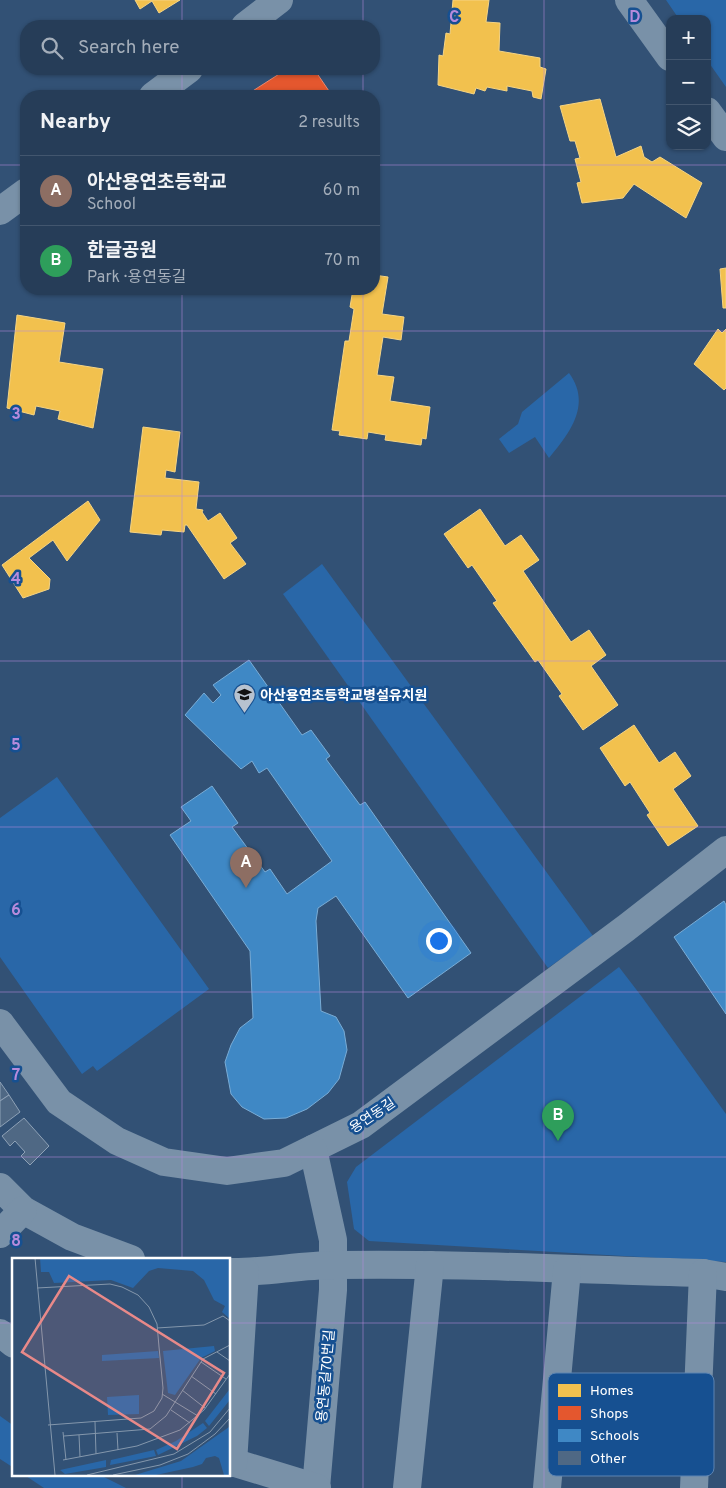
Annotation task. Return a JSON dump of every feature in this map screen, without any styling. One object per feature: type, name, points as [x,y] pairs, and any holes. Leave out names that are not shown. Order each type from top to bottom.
[{"type":"street","points":[[253,20],[279,0]]},
{"type":"street","points":[[629,0],[666,51]]},
{"type":"street","points":[[161,90],[181,75]]},
{"type":"street","points":[[711,116],[726,137]]},
{"type":"street","points":[[0,211],[20,196]]},
{"type":"street","name":"용연동길","points":[[0,1023],[59,1102],[117,1142],[164,1162],[227,1171],[284,1163],[361,1125],[626,928],[726,850]]},
{"type":"street","name":"용연동길70번길","points":[[237,1272],[231,1462],[316,1488],[332,1300],[333,1240],[312,1149]]},
{"type":"street","points":[[0,1187],[23,1210],[72,1237],[128,1258]]},
{"type":"street","points":[[0,1234],[23,1210]]},
{"type":"street","points":[[237,1272],[333,1264],[430,1265],[715,1275],[705,1373]]},
{"type":"street","points":[[407,1488],[430,1265]]},
{"type":"street","points":[[558,1373],[567,1270]]},
{"type":"street","points":[[0,1333],[12,1342]]},
{"type":"shaded area","points":[[666,0],[726,0],[726,87],[711,66],[711,15],[676,15]]},
{"type":"shaded area","points":[[569,373],[576,385],[579,396],[576,418],[564,439],[549,458],[535,437],[509,453],[499,439],[518,424],[522,412]]},
{"type":"shaded area","points":[[322,564],[593,936],[548,968],[283,594]]},
{"type":"shaded area","points":[[57,777],[209,989],[97,1071],[93,1066],[82,1074],[0,957],[0,818]]},
{"type":"shaded area","points":[[619,967],[726,1114],[726,1262],[369,1241],[354,1229],[347,1182],[356,1167]]},
{"type":"shaded area","points":[[0,1416],[12,1425],[12,1467],[0,1459]]},
{"type":"shaded area","points":[[26,1476],[102,1476],[126,1488],[44,1488]]},
{"type":"building: Homes","points":[[135,0],[180,0],[159,13],[152,1],[140,9]]},
{"type":"building: Homes","points":[[453,0],[489,0],[486,22],[500,23],[499,51],[540,58],[540,67],[546,69],[541,99],[533,97],[532,91],[507,86],[507,91],[487,87],[485,91],[476,88],[474,94],[438,85],[439,55],[443,56],[446,33],[450,34]]},
{"type":"building: Homes","points":[[600,99],[616,157],[641,146],[644,157],[652,162],[660,157],[702,183],[686,218],[634,184],[623,198],[582,203],[577,183],[581,182],[575,159],[580,158],[575,141],[570,141],[560,106]]},
{"type":"building: Homes","points":[[726,268],[726,308],[723,308],[720,269]]},
{"type":"building: Homes","points":[[380,276],[388,277],[382,314],[404,317],[401,340],[383,337],[377,375],[394,377],[390,401],[430,407],[426,439],[422,438],[421,445],[385,440],[386,435],[368,432],[367,439],[339,435],[340,431],[332,430],[345,341],[349,341],[354,309],[350,307],[352,295],[380,295]]},
{"type":"building: Homes","points":[[17,315],[65,323],[59,362],[103,369],[93,428],[58,419],[60,411],[36,406],[34,415],[7,408]]},
{"type":"building: Homes","points":[[718,329],[722,333],[726,329],[726,388],[724,390],[694,364]]},
{"type":"building: Homes","points":[[143,427],[180,432],[175,472],[166,470],[165,478],[199,482],[196,509],[203,510],[202,512],[208,521],[220,513],[237,538],[230,543],[246,564],[224,579],[187,525],[185,525],[184,532],[162,530],[161,535],[130,532]]},
{"type":"building: Homes","points":[[88,501],[100,520],[67,561],[53,540],[29,558],[50,579],[49,589],[23,598],[2,565]]},
{"type":"building: Homes","points":[[480,509],[505,546],[521,535],[539,560],[523,571],[571,642],[589,630],[606,655],[591,666],[618,705],[583,730],[559,696],[562,694],[538,660],[535,662],[493,603],[497,601],[472,565],[468,568],[444,534]]},
{"type":"building: Homes","points":[[634,725],[659,763],[675,752],[691,776],[673,789],[698,826],[668,846],[647,815],[650,813],[630,782],[625,786],[600,748]]},
{"type":"building: Shops","points":[[278,75],[318,75],[328,90],[254,90]]},
{"type":"building: Schools","points":[[249,660],[302,735],[311,730],[330,756],[326,759],[360,805],[365,802],[471,953],[408,998],[336,896],[318,908],[316,921],[321,1011],[336,1017],[344,1031],[347,1050],[339,1079],[328,1093],[307,1109],[286,1118],[264,1119],[242,1107],[231,1094],[225,1062],[240,1028],[253,1018],[250,951],[170,835],[191,821],[181,807],[212,786],[238,823],[232,827],[265,872],[270,869],[287,894],[332,861],[267,768],[259,773],[252,761],[241,769],[185,715],[204,693],[213,703],[221,695],[213,685]]},
{"type":"building: Schools","points":[[724,901],[726,905],[726,1014],[674,937]]},
{"type":"building: Other","points":[[0,1082],[9,1095],[0,1101]]},
{"type":"building: Other","points":[[9,1095],[20,1112],[0,1127],[0,1101]]},
{"type":"building: Other","points":[[24,1118],[49,1146],[30,1165],[21,1156],[25,1152],[15,1141],[10,1146],[2,1136]]},
{"type":"place","name":"아산용연초등학교병설유치원","points":[[244,714]]},
{"type":"place","name":"아산용연초등학교","points":[[246,888]]},
{"type":"place","name":"한글공원","points":[[558,1141]]}]
